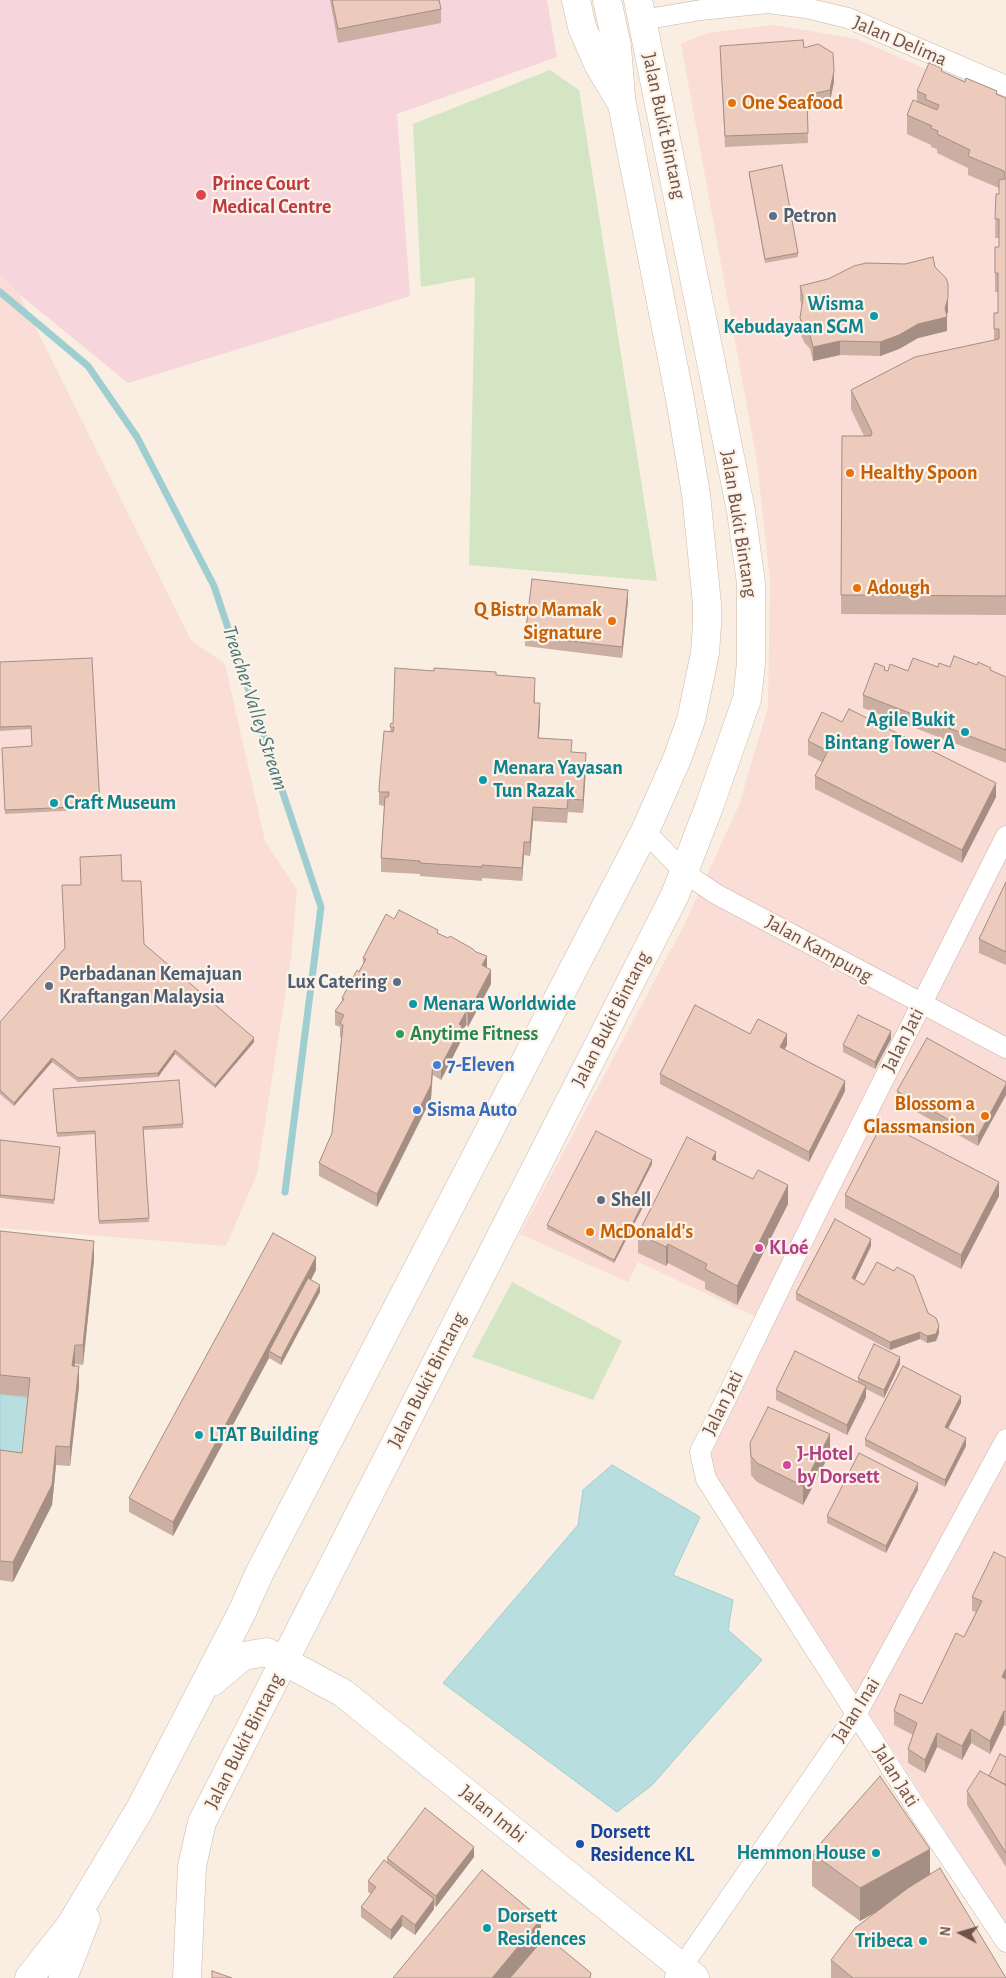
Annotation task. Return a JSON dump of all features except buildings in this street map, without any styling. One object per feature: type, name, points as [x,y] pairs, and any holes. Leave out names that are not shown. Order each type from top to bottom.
[{"type":"main road","name":"Jalan Bukit Bintang","points":[[28,1978],[70,1926],[140,1809],[202,1691],[260,1572],[645,830],[677,759],[691,720],[705,653],[707,604],[696,494],[680,398],[622,104],[598,64],[582,27],[576,0]]},
{"type":"main road","points":[[607,0],[617,46],[622,104]]},
{"type":"main road","name":"Jalan Bukit Bintang","points":[[187,1978],[192,1866],[202,1822],[685,873],[747,700],[751,663],[751,582],[741,511],[640,10]]},
{"type":"main road","name":"Jalan Imbi","points":[[202,1691],[243,1656],[267,1652],[285,1660],[343,1693],[683,1975]]},
{"type":"main road","points":[[63,1978],[107,1864]]},
{"type":"street","name":"Jalan Delima","points":[[640,10],[701,10],[768,3],[806,8],[848,18],[1006,86]]},
{"type":"street","name":"Jalan Kampung","points":[[645,830],[685,873],[716,894],[1006,1048]]},
{"type":"street","name":"Jalan Jati","points":[[1006,836],[817,1212],[700,1452],[706,1479],[914,1804],[1006,1942]]},
{"type":"street","name":"Jalan Inai","points":[[683,1975],[856,1713],[1006,1439]]},
{"type":"shaded area","name":"Prince Court Medical Centre","points":[[0,0],[547,0],[557,57],[397,114],[410,296],[128,383],[19,294],[0,275]]},
{"type":"shaded area","points":[[773,25],[857,39],[1006,104],[1006,1925],[715,1475],[709,1454],[771,1324],[638,1262],[628,1282],[520,1234],[684,925],[739,805],[768,707],[770,580],[757,462],[681,44],[707,33]]},
{"type":"shaded area","points":[[0,275],[19,294],[191,640],[225,664],[265,841],[297,890],[291,958],[257,1174],[226,1246],[0,1228]]},
{"type":"green space","points":[[550,70],[579,90],[657,581],[469,565],[475,277],[421,287],[413,124]]},
{"type":"green space","points":[[512,1282],[622,1341],[593,1400],[472,1357]]},
{"type":"water","points":[[0,1394],[30,1398],[22,1472],[0,1469]]},
{"type":"water","points":[[612,1465],[700,1517],[673,1575],[733,1600],[728,1630],[762,1660],[652,1785],[617,1812],[443,1683],[578,1525],[583,1490]]},
{"type":"waterway","name":"Treacher Valley Stream","points":[[0,292],[88,366],[137,437],[214,586],[321,907],[285,1192]]},
{"type":"place","name":"One Seafood","points":[[732,103]]},
{"type":"place","name":"Prince Court Medical Centre","points":[[201,195]]},
{"type":"place","name":"Petron","points":[[773,216]]},
{"type":"place","name":"Wisma Kebudayaan SGM","points":[[874,316]]},
{"type":"place","name":"Healthy Spoon","points":[[850,473]]},
{"type":"place","name":"Adough","points":[[857,588]]},
{"type":"place","name":"Q Bistro Mamak Signature","points":[[612,621]]},
{"type":"place","name":"Agile Bukit Bintang Tower A","points":[[965,732]]},
{"type":"place","name":"Menara Yayasan Tun Razak","points":[[483,780]]},
{"type":"place","name":"Craft Museum","points":[[54,803]]},
{"type":"place","name":"Lux Catering","points":[[397,982]]},
{"type":"place","name":"Perbadanan Kemajuan Kraftangan Malaysia","points":[[49,986]]},
{"type":"place","name":"Menara Worldwide","points":[[413,1004]]},
{"type":"place","name":"Anytime Fitness","points":[[400,1034]]},
{"type":"place","name":"7-Eleven","points":[[437,1065]]},
{"type":"place","name":"Sisma Auto","points":[[417,1110]]},
{"type":"place","name":"Blossom a Glassmansion","points":[[985,1116]]},
{"type":"place","name":"Shell","points":[[601,1200]]},
{"type":"place","name":"McDonald's","points":[[590,1232]]},
{"type":"place","name":"KLoé","points":[[759,1248]]},
{"type":"place","name":"LTAT Building","points":[[199,1435]]},
{"type":"place","name":"J-Hotel by Dorsett","points":[[787,1465]]},
{"type":"place","name":"Dorsett Residence KL","points":[[580,1844]]},
{"type":"place","name":"Hemmon House","points":[[876,1853]]},
{"type":"place","name":"Dorsett Residences","points":[[487,1928]]},
{"type":"place","name":"Tribeca","points":[[923,1941]]}]
